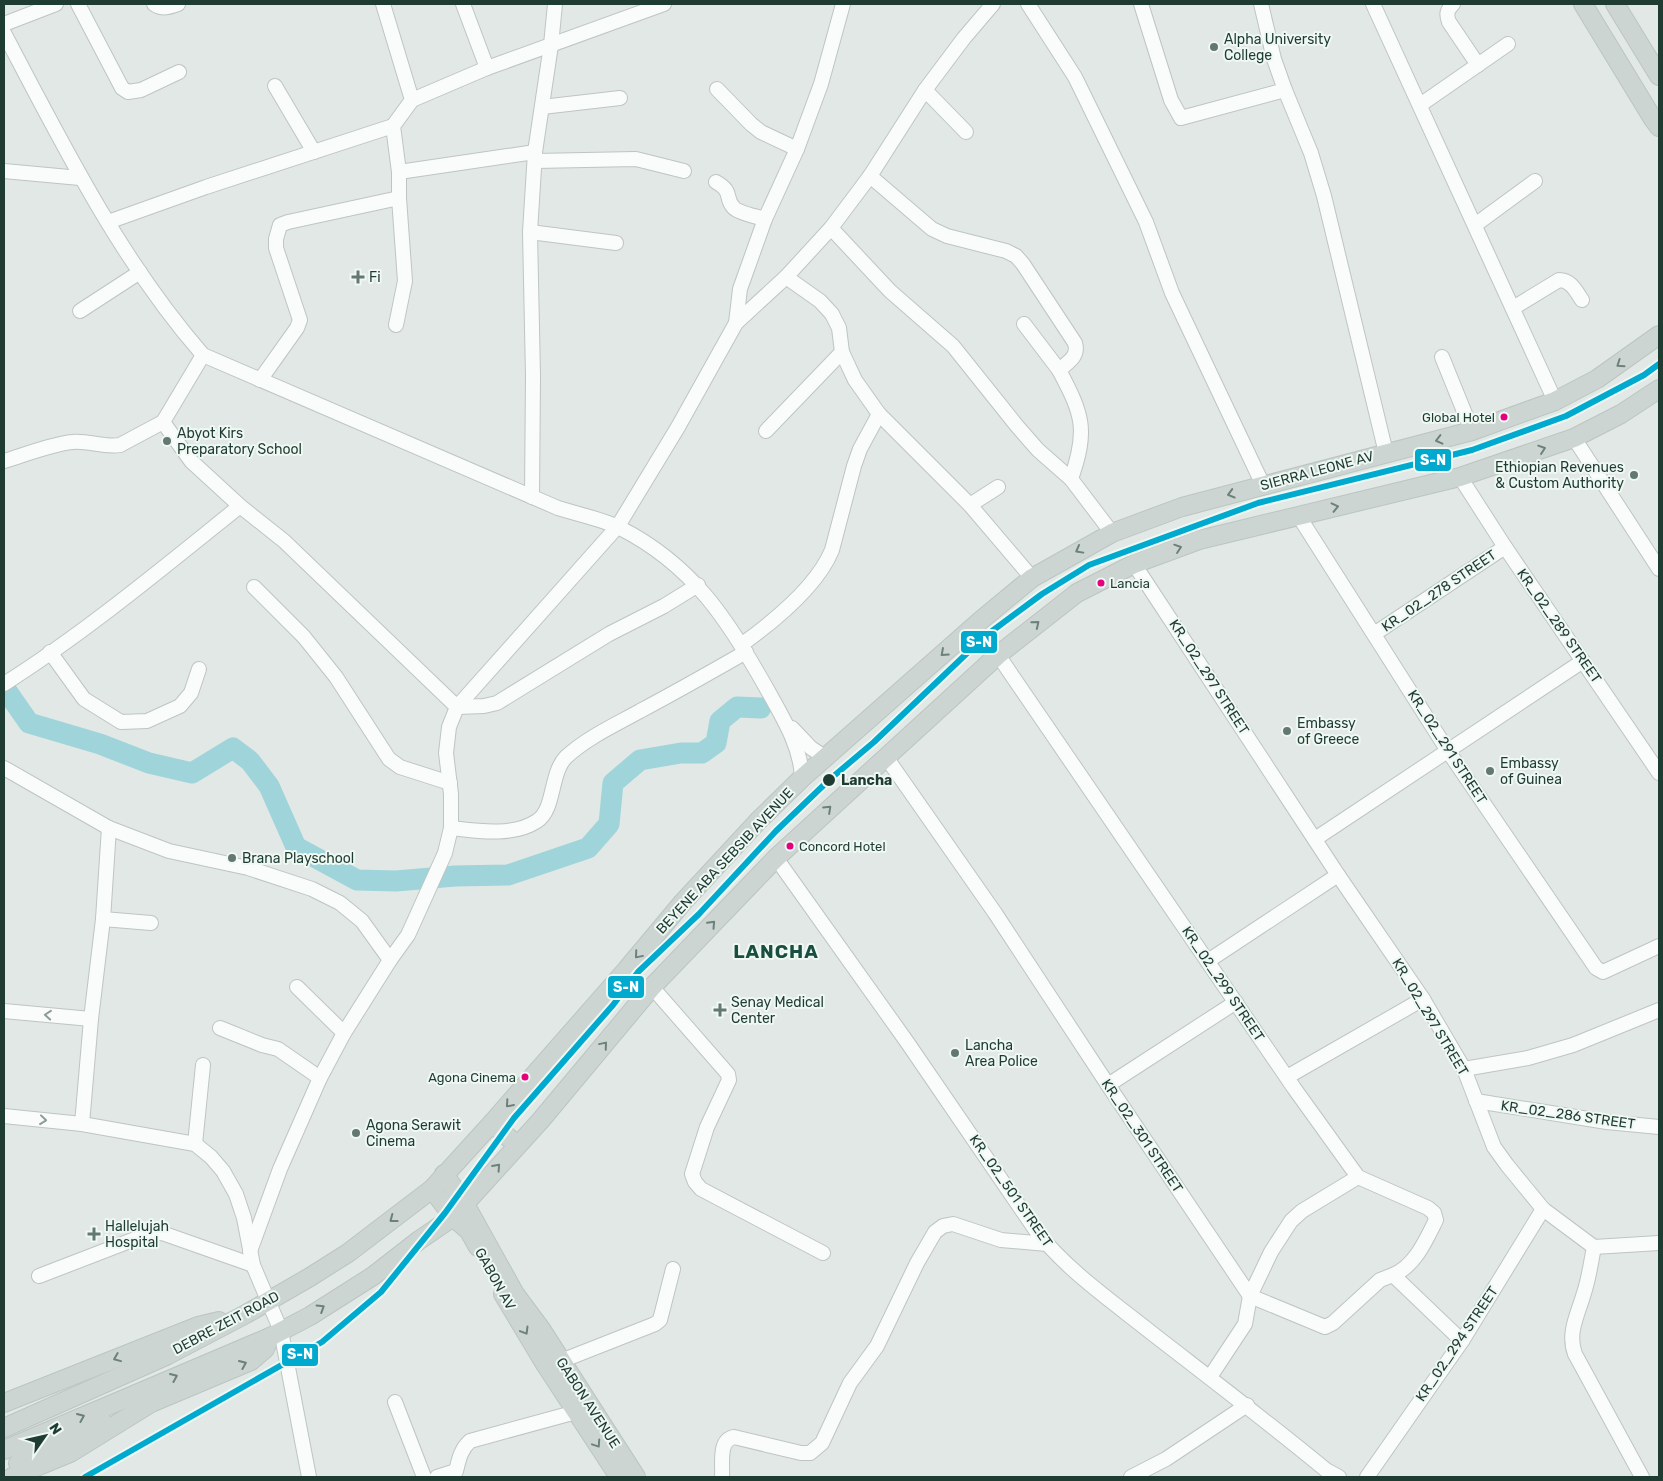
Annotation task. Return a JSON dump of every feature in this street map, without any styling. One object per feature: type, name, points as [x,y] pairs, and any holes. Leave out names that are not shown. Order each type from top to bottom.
[{"type":"main road","points":[[1583,4],[1659,127]]},
{"type":"main road","points":[[1594,4],[1659,109]]},
{"type":"main road","points":[[1615,4],[1659,76]]},
{"type":"main road","points":[[1627,4],[1659,56]]},
{"type":"main road","name":"SIERRA LEONE AV","points":[[980,621],[1032,578],[1112,532],[1182,507],[1472,431],[1555,401],[1597,379],[1659,334]]},
{"type":"main road","points":[[4,1450],[276,1334],[310,1316],[373,1276],[453,1217],[547,1112],[652,987],[776,858],[998,655],[1077,594],[1134,564],[1199,540],[1460,477],[1574,438],[1621,414],[1659,389]]},
{"type":"main road","name":"BEYENE ABA SEBSIB AVENUE","points":[[432,1189],[627,969],[683,902],[758,821],[802,778],[980,621]]},
{"type":"main road","points":[[492,1123],[517,1145]]},
{"type":"main road","name":"GABON AV","points":[[444,1174],[465,1204],[515,1294],[541,1329]]},
{"type":"main road","name":"GABON AV","points":[[432,1189],[453,1217],[469,1231],[513,1312],[556,1368]]},
{"type":"main road","name":"DEBRE ZEIT ROAD","points":[[4,1428],[130,1372],[205,1336],[268,1302],[348,1253],[432,1189]]},
{"type":"main road","points":[[4,1404],[198,1326],[246,1314]]},
{"type":"main road","name":"GABON AVENUE","points":[[541,1329],[576,1412],[619,1477]]},
{"type":"main road","points":[[12,1477],[70,1454],[151,1403],[251,1361],[265,1349],[276,1334]]},
{"type":"main road","name":"GABON AVENUE","points":[[556,1368],[636,1477]]},
{"type":"main road","points":[[4,1414],[74,1386],[130,1372]]},
{"type":"main road","points":[[4,1469],[83,1432],[118,1411],[130,1396]]},
{"type":"street","points":[[4,24],[56,4]]},
{"type":"street","points":[[78,4],[122,88],[128,92],[141,90],[179,72]]},
{"type":"street","points":[[154,4],[158,7],[169,7],[178,4]]},
{"type":"street","points":[[384,4],[412,100]]},
{"type":"street","points":[[463,4],[487,68]]},
{"type":"street","points":[[532,496],[533,376],[530,232],[535,156],[555,4]]},
{"type":"street","points":[[108,222],[206,186],[393,126],[412,100],[487,68],[664,4]]},
{"type":"street","points":[[736,323],[740,289],[765,219],[797,149],[821,84],[843,4]]},
{"type":"street","points":[[252,1258],[280,1168],[320,1078],[344,1033],[408,935],[445,853],[451,828],[450,783],[446,753],[449,727],[457,707],[618,526],[678,427],[736,323],[786,277],[831,228],[870,176],[924,90],[993,4]]},
{"type":"street","points":[[1028,4],[1075,77],[1146,222],[1172,293],[1263,485]]},
{"type":"street","points":[[1141,4],[1171,100],[1181,118],[1285,90]]},
{"type":"street","points":[[1261,4],[1274,59],[1310,153],[1324,196],[1386,453]]},
{"type":"street","points":[[1373,4],[1555,401]]},
{"type":"street","points":[[1453,4],[1448,9],[1446,15],[1478,65]]},
{"type":"street","points":[[4,33],[80,178],[140,272],[186,336],[203,355],[558,508],[618,526],[652,546],[685,572],[698,585],[744,648],[780,714],[799,754],[802,778]]},
{"type":"street","points":[[1420,105],[1508,44]]},
{"type":"street","points":[[275,86],[314,152]]},
{"type":"street","points":[[717,89],[756,128],[797,149]]},
{"type":"street","points":[[924,90],[966,132]]},
{"type":"street","points":[[542,107],[620,98]]},
{"type":"street","points":[[393,126],[399,172],[405,281],[396,325]]},
{"type":"street","points":[[399,172],[535,156],[636,160],[684,171]]},
{"type":"street","points":[[4,171],[80,178]]},
{"type":"street","points":[[870,176],[932,229],[947,236],[1006,251],[1016,256],[1075,344],[1077,350],[1075,355],[1059,370]]},
{"type":"street","points":[[1474,225],[1536,181]]},
{"type":"street","points":[[716,182],[728,192],[733,208],[737,211],[765,219]]},
{"type":"street","points":[[260,380],[298,328],[300,320],[276,248],[276,239],[280,225],[399,198]]},
{"type":"street","points":[[831,228],[890,291],[952,346],[1038,450],[1071,479],[1112,532]]},
{"type":"street","points":[[530,232],[616,243]]},
{"type":"street","points":[[80,311],[140,272]]},
{"type":"street","points":[[786,277],[820,301],[832,314],[839,328],[842,352],[855,380],[879,414],[970,505],[1032,578]]},
{"type":"street","points":[[1513,308],[1559,280],[1565,280],[1570,283],[1582,300]]},
{"type":"street","points":[[1024,324],[1059,370],[1074,397],[1082,429],[1081,443],[1071,479]]},
{"type":"street","points":[[766,430],[842,352]]},
{"type":"street","points":[[4,462],[71,442],[86,441],[114,446],[120,445],[162,422],[203,355]]},
{"type":"street","points":[[1442,357],[1472,431]]},
{"type":"street","points":[[451,828],[487,832],[500,831],[522,828],[538,821],[546,809],[555,779],[565,758],[593,736],[744,648],[769,625],[817,576],[827,562],[832,550],[854,466],[860,449],[879,414]]},
{"type":"street","points":[[162,422],[191,461],[240,506],[284,541],[457,707],[484,706],[497,703],[608,634],[664,606],[698,585]]},
{"type":"street","points":[[1574,438],[1659,569]]},
{"type":"street","name":"KR_02_289 STREET","points":[[1460,477],[1505,548],[1659,773]]},
{"type":"street","points":[[970,505],[998,487]]},
{"type":"street","points":[[4,684],[26,670],[116,603],[240,506]]},
{"type":"street","name":"KR_02_291 STREET","points":[[1298,515],[1448,751],[1596,968],[1603,972],[1659,946]]},
{"type":"street","name":"KR_02_278 STREET","points":[[1374,634],[1505,548]]},
{"type":"street","name":"KR_02_297 STREET","points":[[1134,564],[1338,875],[1423,999],[1464,1069],[1494,1147],[1542,1208],[1594,1247]]},
{"type":"street","points":[[254,587],[304,637],[336,677],[389,760],[400,767],[450,783]]},
{"type":"street","points":[[50,652],[84,699],[121,722],[147,721],[180,706],[191,693],[199,669]]},
{"type":"street","name":"KR_02_299 STREET","points":[[998,655],[1287,1077],[1358,1177]]},
{"type":"street","points":[[1316,839],[1583,661]]},
{"type":"street","points":[[780,714],[800,737],[826,758]]},
{"type":"street","name":"KR_02_301 STREET","points":[[886,757],[995,913],[1250,1296]]},
{"type":"street","points":[[4,768],[109,828],[169,851],[248,868],[312,889],[340,903],[362,921],[390,960]]},
{"type":"street","points":[[82,1124],[91,1019],[103,919],[109,828]]},
{"type":"street","name":"KR_02_501 STREET","points":[[776,858],[907,1042],[1036,1232],[1087,1281],[1210,1378],[1248,1405],[1326,1474],[1338,1477]]},
{"type":"street","points":[[1208,961],[1338,875]]},
{"type":"street","points":[[103,919],[151,924]]},
{"type":"street","points":[[297,987],[344,1033]]},
{"type":"street","points":[[652,987],[728,1074],[729,1080],[707,1127],[692,1174],[695,1182],[701,1188],[823,1253]]},
{"type":"street","points":[[1287,1077],[1423,999]]},
{"type":"street","points":[[1108,1085],[1236,1002]]},
{"type":"street","points":[[1464,1069],[1528,1058],[1574,1045],[1659,1010]]},
{"type":"street","points":[[4,1011],[91,1019]]},
{"type":"street","points":[[220,1028],[262,1045],[278,1049],[320,1078]]},
{"type":"street","points":[[194,1144],[203,1065]]},
{"type":"street","name":"KR_02_286 STREET","points":[[1476,1101],[1607,1122],[1659,1127]]},
{"type":"street","points":[[4,1116],[82,1124],[194,1144],[211,1157],[223,1171],[236,1194],[244,1218],[252,1258],[268,1302],[309,1477]]},
{"type":"street","points":[[1210,1378],[1245,1324],[1250,1296],[1271,1252],[1291,1221],[1302,1211],[1358,1177],[1428,1208],[1434,1213],[1436,1220],[1412,1263],[1404,1271],[1380,1280],[1333,1323],[1325,1327],[1250,1296]]},
{"type":"street","name":"KR_02_294 STREET","points":[[1367,1477],[1462,1341],[1542,1208]]},
{"type":"street","points":[[722,1477],[723,1448],[724,1442],[728,1438],[734,1437],[791,1452],[802,1453],[810,1452],[822,1443],[850,1383],[877,1346],[917,1263],[935,1232],[942,1226],[953,1224],[1001,1240],[1047,1244]]},
{"type":"street","points":[[39,1276],[148,1234],[162,1233],[252,1258]]},
{"type":"street","points":[[1642,1477],[1575,1354],[1572,1345],[1572,1332],[1584,1292],[1594,1247],[1659,1243]]},
{"type":"street","points":[[556,1368],[656,1324],[660,1320],[673,1269]]},
{"type":"street","points":[[1394,1275],[1462,1341]]},
{"type":"street","points":[[395,1402],[424,1477]]},
{"type":"street","points":[[1131,1477],[1166,1459],[1248,1405]]},
{"type":"street","points":[[437,1477],[457,1474],[461,1453],[464,1446],[470,1441],[576,1412]]},
{"type":"waterway","points":[[4,687],[29,723],[100,744],[149,763],[192,773],[233,748],[250,761],[269,786],[296,847],[357,880],[396,881],[455,876],[508,875],[588,848],[609,824],[613,783],[640,760],[681,753],[702,753],[716,743],[720,721],[737,707],[761,708]]},
{"type":"transit line","name":"S-N","points":[[85,1477],[322,1342],[381,1292],[445,1213],[514,1118],[613,1005],[638,972],[699,914],[776,831],[829,780],[874,742],[984,637],[1042,594],[1089,565],[1258,503],[1472,450],[1566,416],[1644,375],[1659,364]]},
{"type":"place","name":"Alpha University College","points":[[1214,47]]},
{"type":"place","name":"Fi","points":[[358,277]]},
{"type":"place","name":"Global Hotel","points":[[1504,417]]},
{"type":"place","name":"Abyot Kirs Preparatory School","points":[[167,441]]},
{"type":"place","name":"Ethiopian Revenues & Custom Authority","points":[[1634,475]]},
{"type":"place","name":"Lancia","points":[[1101,583]]},
{"type":"place","name":"Embassy of Greece","points":[[1287,731]]},
{"type":"place","name":"Embassy of Guinea","points":[[1490,771]]},
{"type":"place","name":"Lancha","points":[[829,780]]},
{"type":"place","name":"Concord Hotel","points":[[790,846]]},
{"type":"place","name":"Brana Playschool","points":[[232,858]]},
{"type":"place","name":"Senay Medical Center","points":[[720,1010]]},
{"type":"place","name":"Lancha Area Police","points":[[955,1053]]},
{"type":"place","name":"Agona Cinema","points":[[525,1077]]},
{"type":"place","name":"Agona Serawit Cinema","points":[[356,1133]]},
{"type":"place","name":"Hallelujah Hospital","points":[[94,1234]]},
{"type":"district","name":"LANCHA","points":[[776,951]]}]
